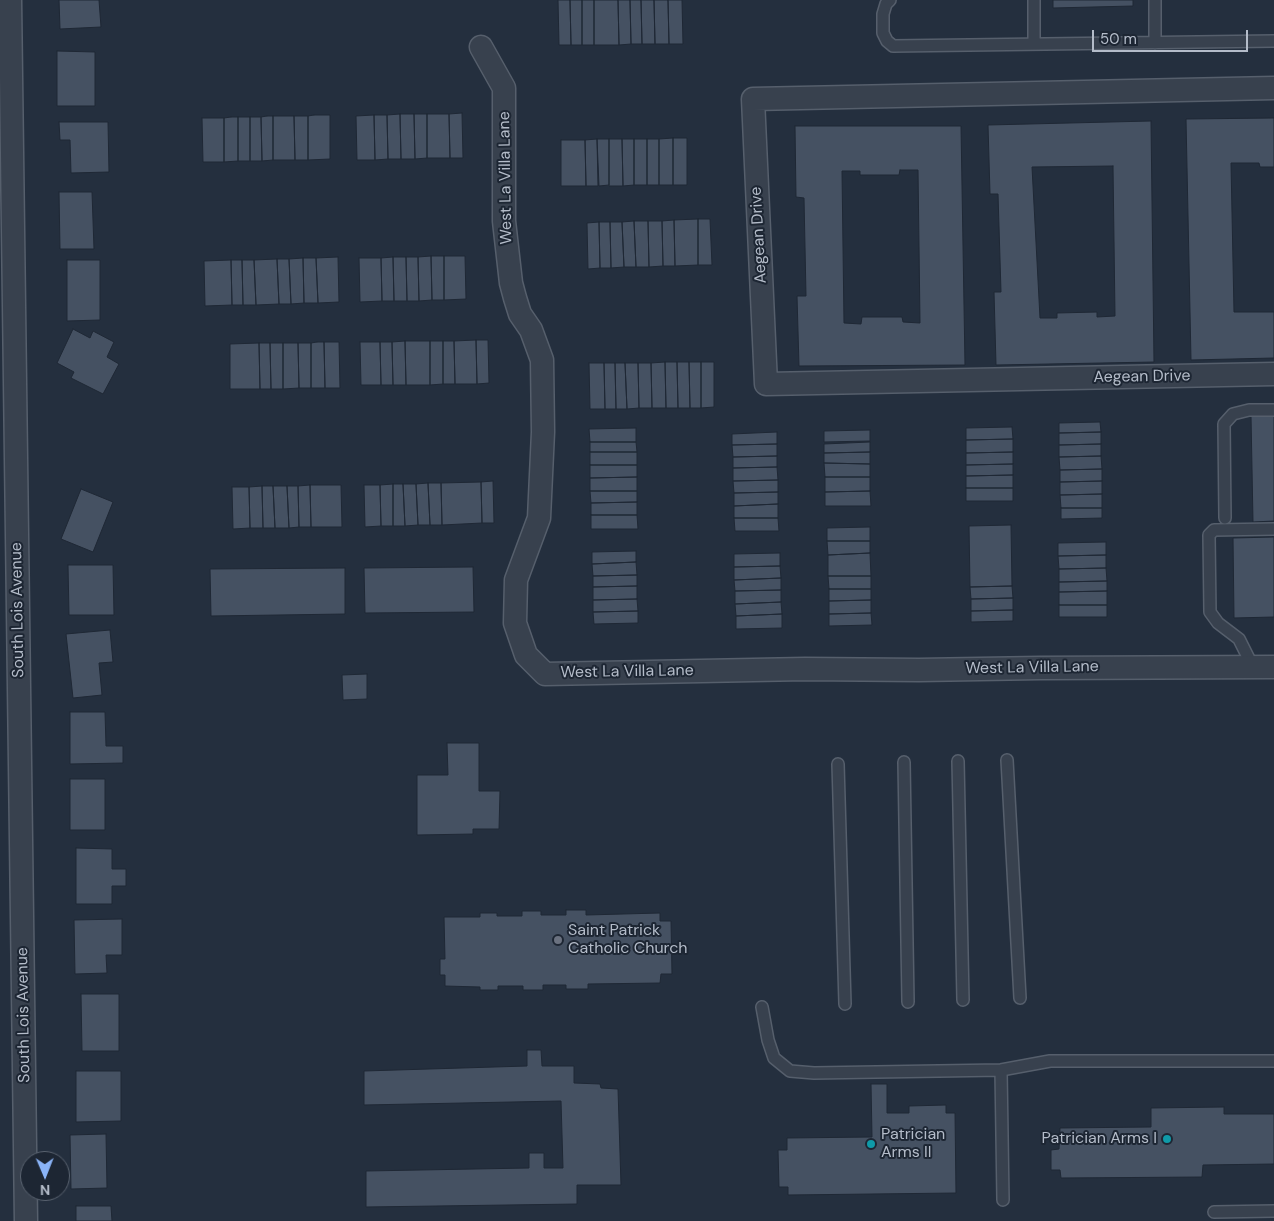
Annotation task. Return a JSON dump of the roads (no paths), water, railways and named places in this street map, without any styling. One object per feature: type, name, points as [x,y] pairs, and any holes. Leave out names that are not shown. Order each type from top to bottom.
[{"type":"street","name":"South Lois Avenue","points":[[10,0],[7,183],[8,440],[26,1221]]},
{"type":"street","name":"West La Villa Lane","points":[[481,48],[504,88],[504,221],[511,282],[520,314],[531,330],[542,360],[540,518],[516,580],[515,623],[526,655],[545,674],[805,668],[919,670],[1264,667]]},
{"type":"street","name":"Aegean Drive","points":[[1274,88],[753,99],[766,384],[1274,374]]},
{"type":"lane","points":[[890,0],[886,4],[883,14],[883,34],[887,41],[894,46],[1274,41]]},
{"type":"lane","points":[[1034,0],[1034,44]]},
{"type":"lane","points":[[1155,0],[1156,43]]},
{"type":"lane","points":[[1225,518],[1224,424],[1234,414],[1250,410],[1274,410]]},
{"type":"lane","points":[[1264,667],[1239,639],[1218,624],[1210,612],[1209,536],[1214,530],[1274,530]]},
{"type":"lane","points":[[1007,760],[1020,998]]},
{"type":"lane","points":[[958,761],[963,1000]]},
{"type":"lane","points":[[904,762],[908,1002]]},
{"type":"lane","points":[[838,764],[846,1004]]},
{"type":"lane","points":[[762,1007],[768,1040],[774,1058],[790,1071],[814,1073],[1001,1070],[1050,1061],[1274,1061]]},
{"type":"lane","points":[[1001,1070],[1003,1200]]},
{"type":"lane","points":[[1214,1212],[1274,1211]]},
{"type":"place","name":"Saint Patrick Catholic Church","points":[[558,940]]},
{"type":"place","name":"Patrician Arms I","points":[[1167,1139]]},
{"type":"place","name":"Patrician Arms II","points":[[871,1144]]}]
